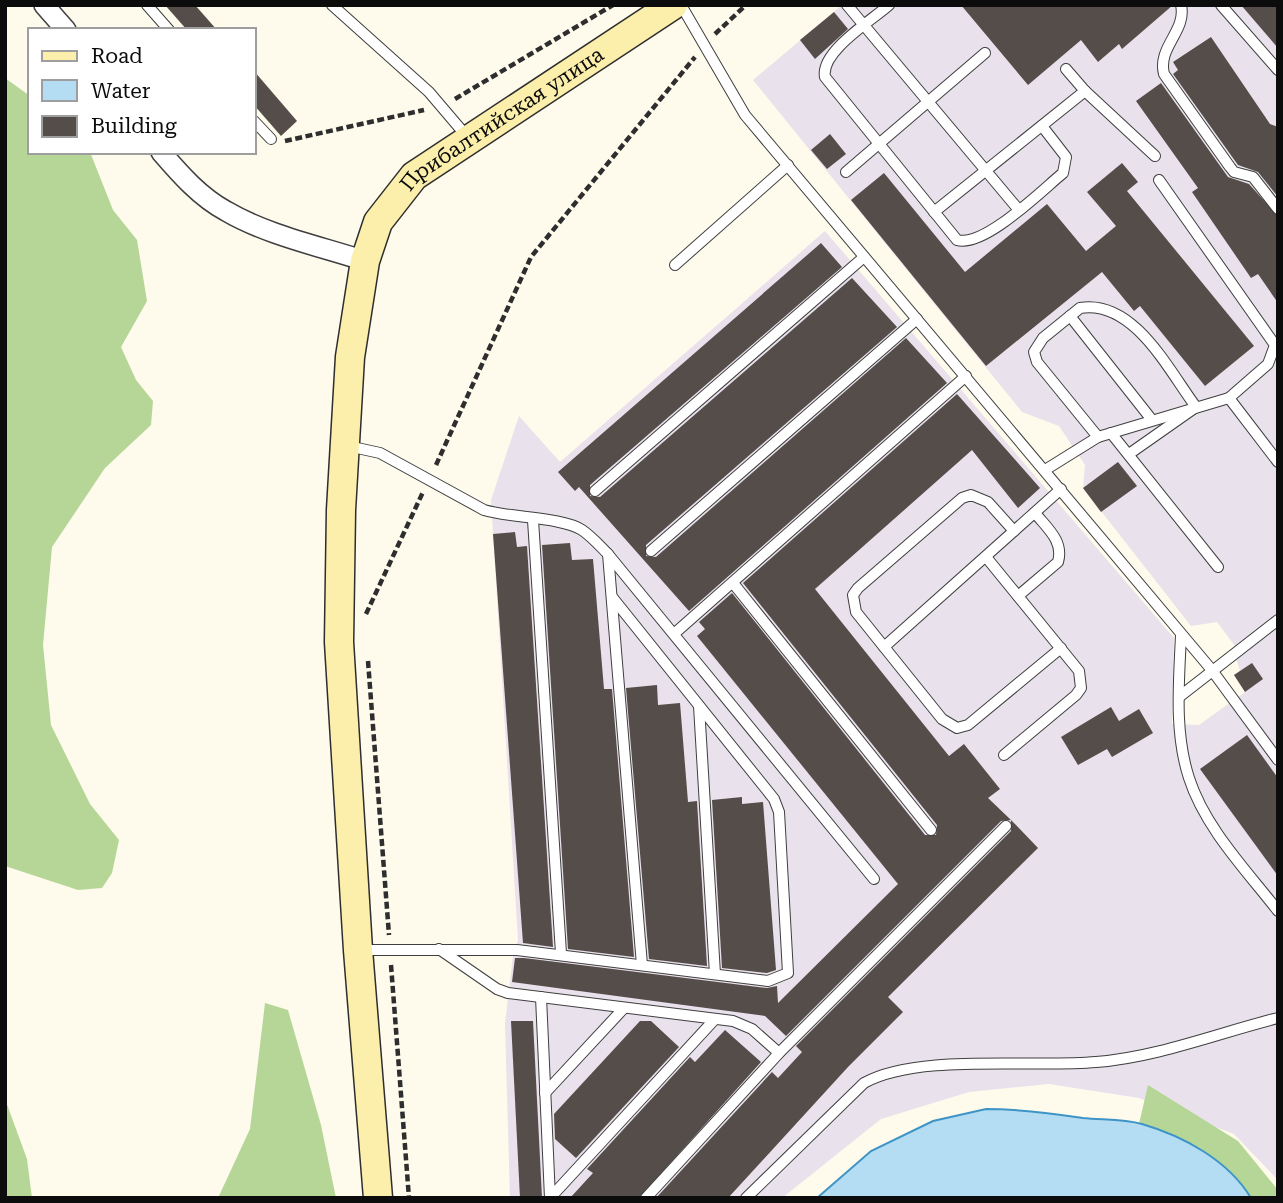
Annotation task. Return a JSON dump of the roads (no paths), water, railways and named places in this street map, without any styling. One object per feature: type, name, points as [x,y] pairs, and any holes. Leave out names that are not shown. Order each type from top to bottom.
[{"type":"street","points":[[44,5],[64,28]]},
{"type":"street","name":"Прибалтийская улица","points":[[378,1198],[358,950],[339,642],[344,446],[350,357],[365,261],[377,222],[414,176],[673,5]]},
{"type":"street","points":[[163,154],[194,188],[226,211],[280,233],[365,261]]},
{"type":"lane","points":[[147,5],[167,28]]},
{"type":"lane","points":[[332,5],[429,92],[469,139]]},
{"type":"lane","points":[[681,5],[738,104],[1211,669],[1278,760]]},
{"type":"lane","points":[[846,5],[1018,209]]},
{"type":"lane","points":[[889,5],[830,55],[823,69],[825,77],[957,240],[964,242],[983,237],[1063,173],[1066,166],[1061,148],[1042,126]]},
{"type":"lane","points":[[1181,5],[1181,20],[1161,60],[1164,74],[1234,172],[1253,177],[1278,209]]},
{"type":"lane","points":[[1221,5],[1278,70]]},
{"type":"lane","points":[[153,28],[161,21]]},
{"type":"lane","points":[[846,172],[985,53]]},
{"type":"lane","points":[[1066,69],[1085,91],[1155,156]]},
{"type":"lane","points":[[934,212],[1085,91]]},
{"type":"lane","points":[[256,123],[271,139]]},
{"type":"lane","points":[[675,265],[788,166]]},
{"type":"lane","points":[[1045,470],[1098,437],[1229,398],[1268,364],[1275,345],[1159,180]]},
{"type":"lane","points":[[595,491],[864,257]]},
{"type":"lane","points":[[1098,437],[1037,362],[1034,352],[1043,338],[1080,307],[1098,307],[1128,321],[1196,407]]},
{"type":"lane","points":[[1070,316],[1152,420]]},
{"type":"lane","points":[[651,551],[917,319]]},
{"type":"lane","points":[[675,634],[966,376]]},
{"type":"lane","points":[[1229,398],[1278,462]]},
{"type":"lane","points":[[1129,454],[1196,407]]},
{"type":"lane","points":[[1111,433],[1218,567]]},
{"type":"lane","points":[[344,446],[380,453],[484,510],[562,523],[581,529],[607,553],[874,878]]},
{"type":"lane","points":[[884,647],[1061,489]]},
{"type":"lane","points":[[1014,531],[988,502],[971,495],[962,498],[858,588],[853,595],[856,612],[942,719],[957,728],[968,725],[1061,649]]},
{"type":"lane","points":[[1018,596],[1058,562],[1060,555],[1057,540],[1035,513]]},
{"type":"lane","points":[[533,520],[561,953]]},
{"type":"lane","points":[[607,553],[642,965]]},
{"type":"lane","points":[[986,556],[1079,671],[1081,688],[1004,755]]},
{"type":"lane","points":[[733,583],[931,830]]},
{"type":"lane","points":[[358,950],[439,949],[561,953],[768,981],[788,973],[779,812],[769,792],[612,597]]},
{"type":"lane","points":[[1179,697],[1211,669],[1278,620]]},
{"type":"lane","points":[[1181,635],[1179,697],[1183,754],[1193,789],[1227,846],[1278,911]]},
{"type":"lane","points":[[699,705],[715,974]]},
{"type":"lane","points":[[646,1198],[779,1053],[1006,827]]},
{"type":"lane","points":[[439,949],[496,989],[733,1021],[752,1028],[779,1053]]},
{"type":"lane","points":[[541,997],[550,1198],[715,1019]]},
{"type":"lane","points":[[545,1093],[624,1008]]},
{"type":"lane","points":[[746,1198],[863,1083],[879,1075],[902,1069],[1098,1062],[1175,1046],[1278,1018]]},
{"type":"water","points":[[986,1109],[1127,1121],[1158,1129],[1203,1151],[1217,1161],[1230,1172],[1251,1198],[817,1198],[871,1151],[933,1121]]}]
